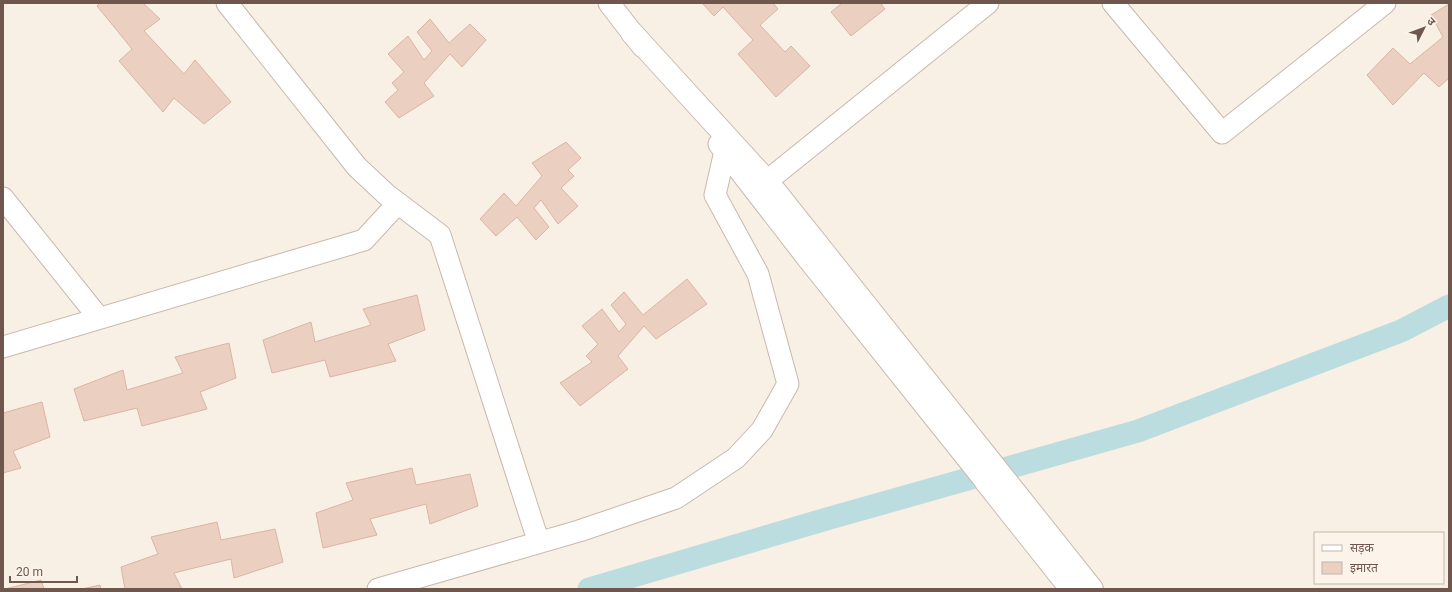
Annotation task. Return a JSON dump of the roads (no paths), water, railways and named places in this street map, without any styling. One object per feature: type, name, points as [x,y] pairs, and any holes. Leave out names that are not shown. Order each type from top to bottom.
[{"type":"street","points":[[226,3],[357,167],[387,195],[440,235],[536,534]]},
{"type":"street","points":[[610,3],[725,151],[762,187]]},
{"type":"street","points":[[762,187],[988,3]]},
{"type":"street","points":[[1113,3],[1222,133],[1385,3]]},
{"type":"street","points":[[632,33],[762,187],[967,445],[993,478],[1071,589]]},
{"type":"street","points":[[378,589],[579,531],[676,498],[736,458],[762,430],[788,384],[758,274],[715,195],[725,151]]},
{"type":"street","points":[[3,198],[99,318]]},
{"type":"street","points":[[3,347],[364,240],[398,203]]},
{"type":"street","points":[[993,478],[1092,589]]},
{"type":"waterway","points":[[589,589],[830,518],[1138,431],[1401,331],[1449,306]]}]
